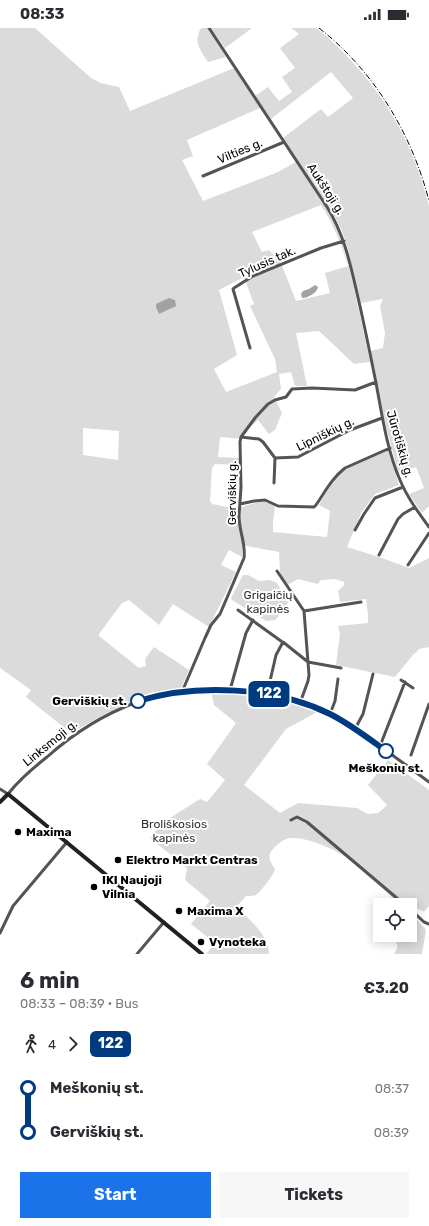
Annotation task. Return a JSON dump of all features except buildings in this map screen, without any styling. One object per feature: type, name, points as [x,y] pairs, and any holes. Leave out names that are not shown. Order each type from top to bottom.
[{"type":"main road","name":"Linksmoji g.","points":[[0,802],[8,794]]},
{"type":"main road","points":[[8,794],[202,954]]},
{"type":"street","name":"Aukštoji g.","points":[[209,28],[332,216],[344,241],[376,382]]},
{"type":"street","name":"Vilties g.","points":[[203,176],[284,142]]},
{"type":"street","name":"Tylusis tak.","points":[[250,348],[233,290],[234,288],[253,276],[321,248],[344,241]]},
{"type":"street","name":"Jūrotiškių g.","points":[[376,382],[382,418],[403,487],[429,527]]},
{"type":"street","points":[[274,483],[275,458],[263,442],[241,436],[268,404],[286,397],[292,389],[312,388],[355,390],[376,382]]},
{"type":"street","name":"Lipniškių g.","points":[[275,458],[298,457],[350,430],[382,418]]},
{"type":"street","name":"Gerviškių g.","points":[[182,692],[209,630],[227,602],[233,582],[243,564],[245,554],[239,524],[242,463],[240,442],[241,436]]},
{"type":"street","points":[[240,504],[265,500],[278,506],[314,507],[330,483],[345,468],[390,448]]},
{"type":"street","points":[[355,530],[375,498],[403,487]]},
{"type":"street","points":[[379,555],[398,518],[415,507]]},
{"type":"street","points":[[408,565],[429,533]]},
{"type":"street","points":[[277,571],[304,611],[308,681],[300,703]]},
{"type":"street","points":[[304,611],[361,602]]},
{"type":"street","points":[[238,610],[308,662],[341,668]]},
{"type":"street","points":[[230,690],[246,633],[253,620]]},
{"type":"street","points":[[267,694],[276,655],[282,642]]},
{"type":"street","points":[[355,729],[363,714],[373,674]]},
{"type":"street","points":[[330,714],[335,701],[338,679]]},
{"type":"street","points":[[380,746],[403,681],[413,688]]},
{"type":"street","name":"Linksmoji g.","points":[[8,794],[26,774],[66,740],[107,715],[138,701],[182,692],[230,690],[267,694],[300,703],[330,714],[380,746],[429,782]]},
{"type":"street","points":[[411,755],[429,704]]},
{"type":"street","points":[[0,789],[8,794]]},
{"type":"street","points":[[291,820],[297,817],[307,822],[397,898]]},
{"type":"street","points":[[0,933],[13,906],[67,842]]},
{"type":"street","points":[[417,916],[424,922],[429,924]]},
{"type":"street","points":[[137,954],[164,922]]},
{"type":"green space","points":[[0,28],[35,28],[91,78],[101,83],[119,87],[130,111],[234,68],[260,108],[187,140],[193,156],[182,160],[203,201],[278,172],[296,162],[334,221],[340,236],[353,283],[370,362],[354,364],[319,331],[296,333],[307,386],[295,386],[291,372],[279,374],[281,389],[274,397],[282,413],[275,430],[269,434],[258,420],[247,431],[243,439],[220,437],[218,457],[240,458],[240,465],[215,464],[212,468],[210,501],[212,504],[235,508],[266,502],[275,507],[273,532],[327,537],[330,511],[319,505],[335,478],[346,469],[388,450],[399,485],[375,494],[361,513],[347,547],[409,568],[429,558],[429,647],[419,649],[395,677],[336,665],[340,634],[338,626],[368,623],[366,599],[340,602],[338,591],[344,585],[344,582],[335,579],[321,580],[318,584],[298,579],[288,585],[280,574],[279,552],[242,545],[242,557],[229,550],[221,565],[236,572],[209,627],[173,604],[159,625],[129,600],[122,603],[99,634],[99,636],[139,668],[146,666],[145,659],[154,647],[189,670],[180,691],[141,698],[105,714],[71,733],[26,697],[31,690],[0,668]],"holes":[[[321,205],[337,235],[348,266],[325,273],[330,293],[296,301],[281,263],[269,250],[262,252],[252,232]],[[244,277],[254,304],[250,306],[275,359],[277,372],[226,392],[214,369],[237,355],[219,290]],[[83,428],[119,431],[118,460],[83,455]]]},
{"type":"green space","points":[[201,28],[208,28],[226,57],[208,62],[198,46],[198,38]]},
{"type":"green space","points":[[211,28],[252,28],[225,48]]},
{"type":"green space","points":[[291,28],[317,28],[337,46],[373,86],[401,130],[412,154],[429,206],[429,506],[422,513],[409,494],[424,488],[416,467],[399,473],[394,458],[386,428],[370,351],[383,348],[385,333],[380,306],[383,299],[361,303],[342,231],[335,217],[283,138],[321,109],[328,117],[353,98],[331,72],[271,119],[255,96],[268,87],[279,101],[292,92],[282,77],[295,68],[280,48],[299,34]]},
{"type":"green space","name":"Grigaičių kapinės","points":[[243,575],[248,575],[259,581],[269,580],[277,583],[288,602],[286,608],[275,620],[266,621],[232,600],[231,598]]},
{"type":"green space","name":"Broliškosios kapinės","points":[[211,692],[240,693],[279,699],[319,711],[286,729],[244,785],[280,813],[298,803],[357,808],[368,814],[378,813],[387,805],[368,785],[388,760],[429,790],[429,906],[424,912],[417,908],[417,898],[393,898],[363,870],[344,856],[310,841],[293,838],[286,839],[276,846],[269,856],[275,869],[264,887],[256,895],[246,896],[238,905],[239,909],[263,935],[269,954],[206,954],[215,943],[191,924],[210,901],[185,880],[187,868],[150,838],[162,823],[200,799],[207,802],[225,780],[207,764],[236,723],[214,705]]},
{"type":"green space","points":[[417,920],[426,930],[422,954],[394,954],[397,946],[396,942],[417,942]]},
{"type":"shaded area","points":[[315,285],[318,287],[314,293],[302,298],[301,294],[303,291]]},
{"type":"shaded area","points":[[169,298],[175,300],[176,306],[159,314],[156,304]]},
{"type":"railway","points":[[319,28],[339,45],[357,64],[388,106],[401,128],[412,152],[422,176],[429,201]]},
{"type":"bus line","name":"122","points":[[138,701],[182,692],[206,690],[230,690],[267,694],[313,707],[330,714],[355,729],[386,751]]},
{"type":"place","name":"Gerviškių st.","points":[[138,701]]},
{"type":"place","name":"Meškonių st.","points":[[386,751]]},
{"type":"place","name":"Maxima","points":[[18,832]]},
{"type":"place","name":"Elektro Markt Centras","points":[[118,860]]},
{"type":"place","name":"IKI Naujoji Vilnia","points":[[94,887]]},
{"type":"place","name":"Maxima X","points":[[179,911]]},
{"type":"place","name":"Vynoteka","points":[[201,942]]}]
